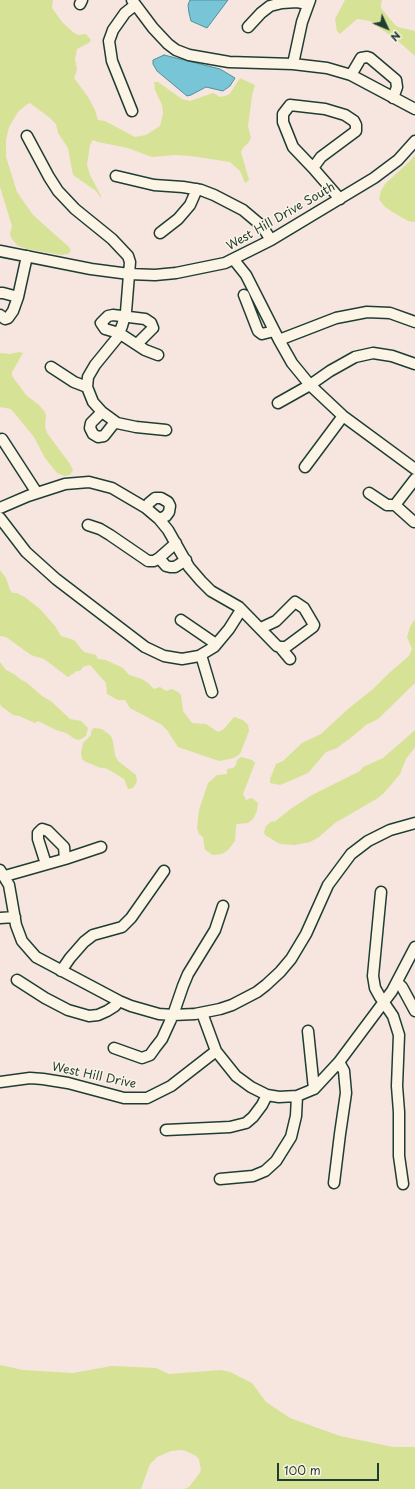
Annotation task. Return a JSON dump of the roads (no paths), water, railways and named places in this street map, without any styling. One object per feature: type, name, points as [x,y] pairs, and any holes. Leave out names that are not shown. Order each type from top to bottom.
[{"type":"street","points":[[132,111],[112,61],[109,41],[113,30],[133,2],[153,28],[168,44],[176,50],[189,55],[228,62],[293,64],[327,68],[350,75],[415,109]]},
{"type":"street","points":[[248,27],[261,12],[270,6],[282,3],[309,2],[302,22],[293,64]]},
{"type":"street","points":[[350,75],[361,58],[370,58],[396,80],[397,87],[392,98]]},
{"type":"street","points":[[313,168],[321,157],[352,135],[356,131],[356,126],[354,121],[345,115],[325,109],[290,105],[283,114],[283,122],[293,147],[340,199]]},
{"type":"street","points":[[27,136],[58,191],[75,209],[112,239],[128,256],[130,262],[125,316],[119,334],[109,349],[95,365],[88,377],[88,386],[93,402],[102,412],[115,422],[136,427],[166,430]]},
{"type":"street","name":"West Hill Drive South","points":[[0,251],[91,269],[129,274],[155,275],[205,268],[234,260],[340,199],[387,169],[398,160],[415,141]]},
{"type":"street","points":[[116,176],[154,186],[183,187],[214,194],[244,210],[262,226],[271,240]]},
{"type":"street","points":[[160,233],[178,219],[190,205],[197,189]]},
{"type":"street","points":[[0,315],[5,319],[8,318],[13,311],[28,256]]},
{"type":"street","points":[[234,260],[246,275],[292,363],[310,385],[343,416],[415,469]]},
{"type":"street","points":[[0,293],[18,297]]},
{"type":"street","points":[[244,295],[258,331],[262,334],[274,331]]},
{"type":"street","points":[[279,340],[336,318],[367,312],[390,313],[415,322]]},
{"type":"street","points":[[137,344],[152,328],[152,326],[145,319],[125,316],[108,316],[101,323],[104,329],[119,334],[137,344],[158,355]]},
{"type":"street","points":[[278,403],[355,357],[373,353],[392,356],[415,364]]},
{"type":"street","points":[[51,367],[74,382],[88,386]]},
{"type":"street","points":[[102,412],[92,423],[90,428],[94,434],[98,437],[104,436],[115,422]]},
{"type":"street","points":[[305,467],[343,416]]},
{"type":"street","points":[[2,439],[36,493]]},
{"type":"street","points":[[369,493],[387,506],[395,505],[415,478]]},
{"type":"street","points":[[0,508],[36,493],[65,484],[89,482],[112,488],[146,508],[159,519],[168,530],[201,582],[211,591],[241,610],[261,628],[290,659]]},
{"type":"street","points":[[146,508],[149,503],[156,498],[160,498],[168,502],[170,506],[169,512],[166,516],[159,519]]},
{"type":"street","points":[[395,505],[414,522]]},
{"type":"street","points":[[0,518],[26,552],[56,579],[145,647],[164,656],[182,659],[201,655],[214,647],[241,610]]},
{"type":"street","points":[[88,526],[105,532],[148,561],[154,561],[159,558],[176,544]]},
{"type":"street","points":[[159,558],[166,566],[170,567],[186,560]]},
{"type":"street","points":[[261,628],[276,621],[295,602],[304,608],[314,625],[313,627],[286,647],[280,647]]},
{"type":"street","points":[[181,620],[216,644]]},
{"type":"street","points":[[201,655],[212,692]]},
{"type":"street","points":[[101,847],[46,864],[2,873],[9,885],[15,917],[22,941],[28,950],[36,957],[119,1002],[144,1010],[173,1015],[202,1014],[236,1003],[257,992],[266,985],[280,972],[295,954],[306,934],[328,885],[352,854],[368,841],[390,830],[415,823]]},
{"type":"street","points":[[46,864],[38,839],[38,833],[42,829],[48,831],[64,847],[65,859]]},
{"type":"street","points":[[61,971],[84,942],[94,936],[122,927],[131,918],[164,871]]},
{"type":"street","points":[[381,892],[373,976],[375,988],[393,1016],[399,1035],[397,1086],[399,1112],[399,1156],[403,1184]]},
{"type":"street","points":[[114,1048],[142,1058],[150,1055],[162,1039],[173,1015],[188,974],[215,930],[223,906]]},
{"type":"street","points":[[0,918],[15,917]]},
{"type":"street","points":[[202,1014],[216,1052],[236,1076],[250,1087],[266,1095],[279,1097],[297,1096],[314,1089],[339,1062],[384,1003],[397,982],[415,947]]},
{"type":"street","points":[[17,980],[45,998],[68,1010],[89,1016],[98,1015],[107,1011],[119,1002]]},
{"type":"street","points":[[397,982],[402,987],[415,1011]]},
{"type":"street","points":[[308,1031],[314,1089]]},
{"type":"street","name":"West Hill Drive","points":[[0,1082],[30,1078],[43,1079],[68,1083],[124,1098],[147,1098],[171,1086],[216,1052]]},
{"type":"street","points":[[334,1183],[346,1093],[344,1071],[339,1062]]},
{"type":"street","points":[[166,1130],[230,1127],[246,1123],[253,1117],[262,1105],[266,1095]]},
{"type":"street","points":[[220,1179],[253,1176],[265,1171],[276,1161],[291,1137],[296,1116],[297,1096]]},
{"type":"water","points":[[190,0],[228,0],[207,28],[191,21],[188,5]]},
{"type":"water","points":[[164,55],[220,69],[235,78],[230,86],[223,91],[206,87],[187,96],[157,71],[153,64],[153,60]]}]
